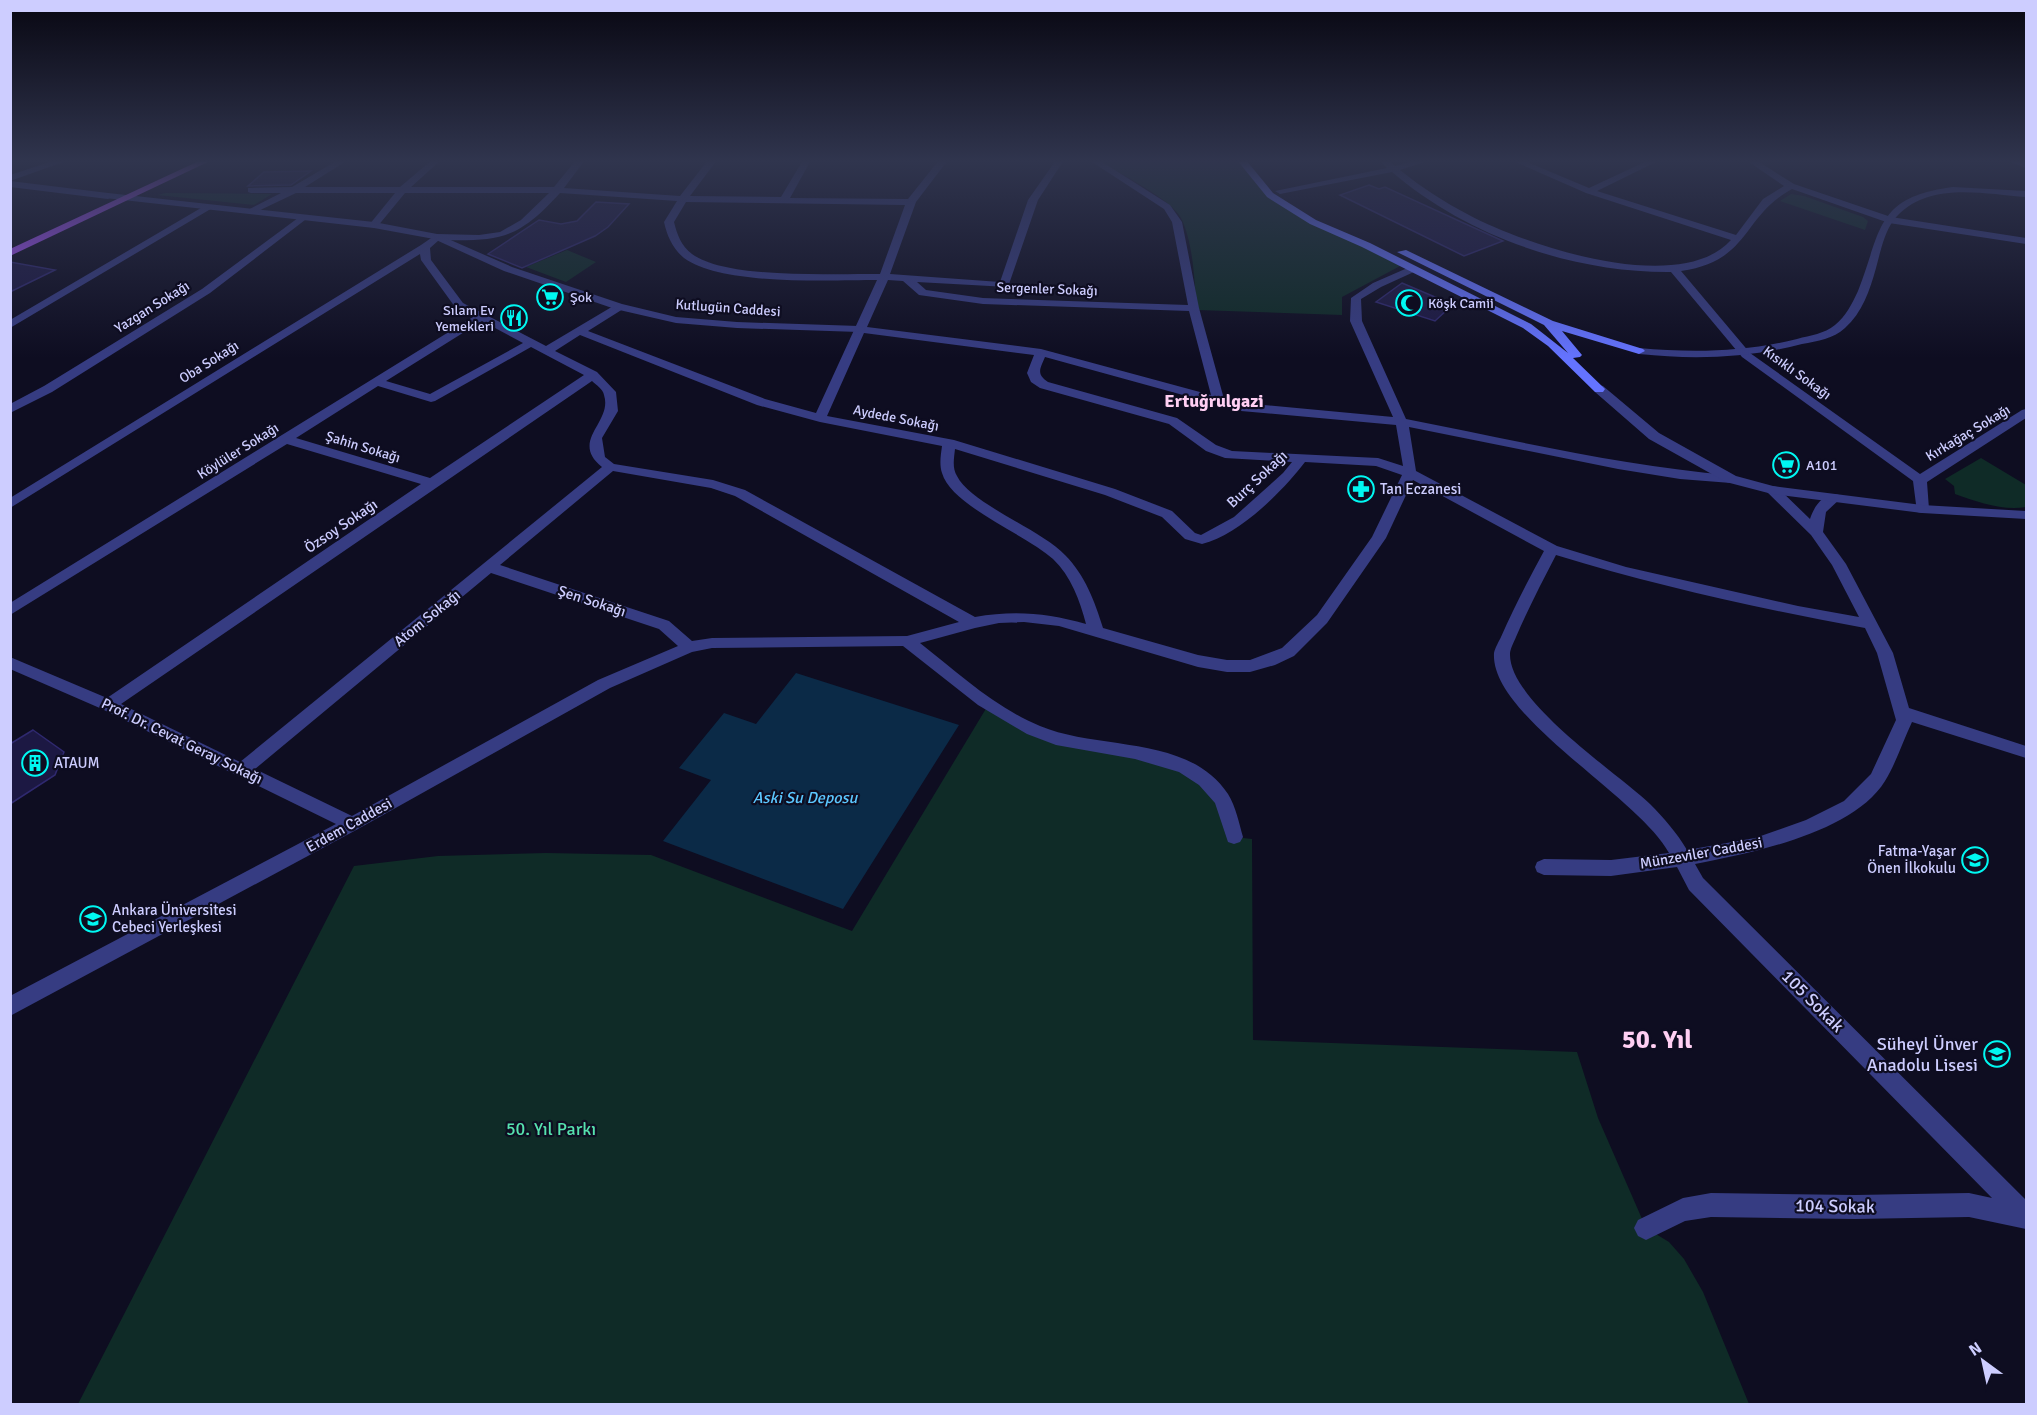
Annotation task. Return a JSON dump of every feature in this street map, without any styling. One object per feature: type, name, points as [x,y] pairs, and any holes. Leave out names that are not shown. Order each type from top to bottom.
[{"type":"main road","points":[[10,242],[44,226]]},
{"type":"main road","points":[[10,253],[67,226]]},
{"type":"main road","name":"Münzeviler Caddesi","points":[[1322,226],[1366,245],[1527,326],[1552,344],[1599,389]]},
{"type":"main road","name":"Münzeviler Caddesi","points":[[1345,226],[1549,322],[1572,349],[1599,389]]},
{"type":"main road","points":[[1527,326],[1549,322],[1639,351]]},
{"type":"main road","points":[[1527,326],[1560,336],[1639,351]]},
{"type":"main road","points":[[1572,349],[1578,344],[1596,343]]},
{"type":"street","points":[[10,325],[177,226]]},
{"type":"street","name":"Yazgan Sokağı","points":[[10,409],[48,389],[206,291],[291,226]]},
{"type":"street","name":"Kutlugün Caddesi","points":[[379,226],[437,237],[508,269],[619,307],[676,320],[737,325],[859,329],[1041,352],[1241,407],[1401,422],[1628,467],[1680,475],[1731,479]]},
{"type":"street","points":[[437,237],[475,237],[504,233],[515,226]]},
{"type":"street","points":[[670,226],[672,237],[678,247],[692,259],[715,267],[763,274],[884,277],[1004,285],[1025,226]]},
{"type":"street","points":[[820,418],[884,277],[902,226]]},
{"type":"street","points":[[1178,226],[1194,308],[1218,399]]},
{"type":"street","points":[[1488,226],[1511,238],[1557,255],[1594,263],[1675,271],[1717,258],[1738,239],[1747,226]]},
{"type":"street","points":[[1698,226],[1738,239]]},
{"type":"street","points":[[1639,351],[1685,356],[1746,355],[1782,348],[1833,332],[1859,304],[1887,226]]},
{"type":"street","points":[[1928,226],[2026,241]]},
{"type":"street","name":"Oba Sokağı","points":[[10,504],[425,247],[437,237]]},
{"type":"street","points":[[425,247],[426,260],[459,305],[593,375],[609,392],[612,411],[596,438],[599,458],[610,467],[641,474],[713,484],[740,493],[973,623]]},
{"type":"street","points":[[1410,473],[1401,422],[1356,321],[1356,297],[1412,269]]},
{"type":"street","name":"Kısıklı Sokağı","points":[[1675,271],[1746,355],[1920,480]]},
{"type":"street","name":"Sergenler Sokağı","points":[[905,279],[923,294],[983,301],[1194,308]]},
{"type":"street","points":[[546,351],[619,307]]},
{"type":"street","name":"Köylüler Sokağı","points":[[10,610],[481,317]]},
{"type":"street","name":"Aydede Sokağı","points":[[579,331],[761,402],[820,418],[949,443],[1110,492],[1167,514],[1190,536],[1202,540]]},
{"type":"street","points":[[376,382],[431,398],[531,343]]},
{"type":"street","points":[[1041,352],[1033,373],[1035,379],[1044,385],[1173,421],[1211,448],[1230,455],[1378,462],[1410,473],[1552,549],[1624,571],[1869,624]]},
{"type":"street","name":"Özsoy Sokağı","points":[[108,705],[570,388],[593,375]]},
{"type":"street","name":"Münzeviler Caddesi","points":[[1544,867],[1611,868],[1681,859],[1755,845],[1812,825],[1850,806],[1878,778],[1904,720],[1885,653],[1839,564],[1816,532],[1772,490],[1731,479],[1654,436],[1599,389]]},
{"type":"street","name":"Kırkağaç Sokağı","points":[[1922,509],[1920,480],[2026,414]]},
{"type":"street","name":"Şahin Sokağı","points":[[285,439],[433,483]]},
{"type":"street","points":[[949,443],[947,468],[957,488],[979,505],[1042,543],[1060,559],[1089,602],[1096,630]]},
{"type":"street","name":"Burç Sokağı","points":[[1202,540],[1239,520],[1288,476],[1302,458]]},
{"type":"street","name":"Atom Sokağı","points":[[243,769],[610,467]]},
{"type":"street","name":"Erdem Caddesi","points":[[10,1007],[352,824],[593,689],[645,664],[689,647],[712,643],[907,641],[973,623],[999,618],[1024,617],[1059,621],[1096,630],[1198,661],[1227,666],[1250,666],[1269,661],[1288,652],[1322,619],[1379,538],[1410,473]]},
{"type":"street","points":[[1772,490],[1922,509],[2026,515]]},
{"type":"street","points":[[1816,532],[1817,513],[1823,504],[1834,498]]},
{"type":"street","name":"105 Sokak","points":[[1552,549],[1519,612],[1502,654],[1507,677],[1518,695],[1540,719],[1643,809],[1671,839],[1696,884],[2026,1216]]},
{"type":"street","name":"Şen Sokağı","points":[[489,567],[664,625],[689,647]]},
{"type":"street","points":[[907,641],[959,682],[1032,730],[1058,740],[1176,762],[1206,781],[1222,799],[1234,837]]},
{"type":"street","name":"Prof. Dr. Cevat Geray Sokağı","points":[[10,662],[108,705],[352,824]]},
{"type":"street","points":[[1901,712],[2026,752]]},
{"type":"street","name":"104 Sokak","points":[[1646,1228],[1683,1210],[1711,1205],[1855,1207],[1969,1205],[2026,1216]]},
{"type":"green space","points":[[1184,226],[1326,226],[1402,265],[1342,297],[1342,315],[1197,310],[1191,251]]},
{"type":"green space","points":[[1853,226],[1866,226],[1865,230]]},
{"type":"green space","points":[[567,250],[596,262],[566,282],[526,267]]},
{"type":"green space","points":[[1981,458],[2026,485],[2026,507],[1999,507],[1955,494],[1954,486],[1945,479]]},
{"type":"green space","name":"50. Yıl Parkı","points":[[990,702],[1032,730],[1176,762],[1206,781],[1234,837],[1252,839],[1253,1040],[1577,1052],[1598,1118],[1646,1228],[1669,1242],[1684,1259],[1703,1292],[1749,1404],[78,1404],[354,866],[438,856],[546,853],[651,855],[852,931]]},
{"type":"water","name":"Aski Su Deposu","points":[[796,673],[959,725],[843,909],[663,841],[711,780],[679,768],[724,713],[756,724]]},
{"type":"building","points":[[530,226],[609,226],[595,236],[522,268],[488,254]]},
{"type":"building","points":[[1403,226],[1470,226],[1503,241],[1464,256]]},
{"type":"building","points":[[10,262],[55,270],[10,292]]},
{"type":"building","name":"Köşk Camii","points":[[1402,283],[1442,300],[1438,303],[1450,307],[1435,321],[1376,302]]},
{"type":"building","name":"ATAUM","points":[[33,730],[64,752],[55,775],[10,804],[10,744]]},
{"type":"place","name":"Şok","points":[[550,297]]},
{"type":"place","name":"Köşk Camii","points":[[1409,303]]},
{"type":"place","name":"Sılam Ev Yemekleri","points":[[514,318]]},
{"type":"place","name":"A101","points":[[1786,465]]},
{"type":"place","name":"Tan Eczanesi","points":[[1361,489]]},
{"type":"place","name":"ATAUM","points":[[35,763]]},
{"type":"place","name":"Fatma-Yaşar Önen İlkokulu","points":[[1975,860]]},
{"type":"place","name":"Ankara Üniversitesi Cebeci Yerleşkesi","points":[[93,919]]},
{"type":"place","name":"Süheyl Ünver Anadolu Lisesi","points":[[1997,1054]]},
{"type":"district","name":"Ertuğrulgazi","points":[[1214,401]]},
{"type":"district","name":"50. Yıl","points":[[1657,1040]]}]
